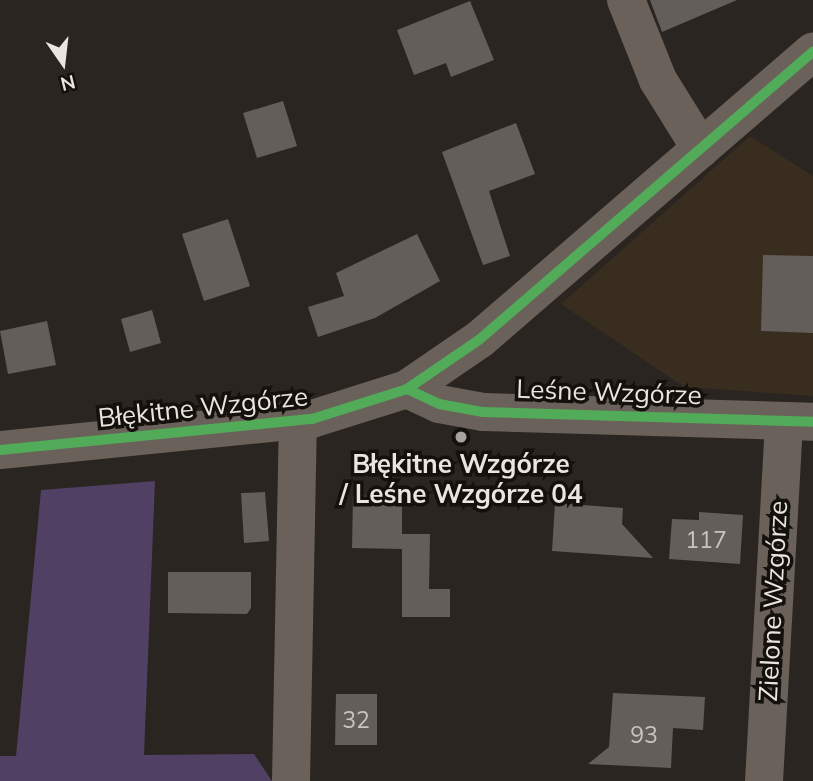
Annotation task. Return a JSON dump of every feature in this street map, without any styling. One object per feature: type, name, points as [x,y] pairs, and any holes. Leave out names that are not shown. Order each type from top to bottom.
[{"type":"street","points":[[626,0],[658,80],[701,149]]},
{"type":"street","name":"Błękitne Wzgórze","points":[[0,450],[298,421],[362,407],[407,389],[480,339],[813,52]]},
{"type":"street","name":"Leśne Wzgórze","points":[[407,389],[439,404],[483,412],[798,422]]},
{"type":"street","points":[[291,781],[298,421]]},
{"type":"street","name":"Zielone Wzgórze","points":[[764,781],[798,422]]},
{"type":"shaded area","points":[[750,136],[813,176],[813,396],[684,387],[561,304]]},
{"type":"shaded area","points":[[155,481],[144,755],[254,754],[272,781],[0,781],[0,756],[16,756],[41,490]]},
{"type":"building","points":[[650,0],[737,0],[662,32]]},
{"type":"building","points":[[470,1],[494,60],[451,77],[446,63],[414,75],[397,30]]},
{"type":"building","points":[[283,101],[297,146],[257,158],[243,113]]},
{"type":"building","points":[[516,123],[535,174],[489,191],[510,256],[483,265],[442,152]]},
{"type":"building","points":[[228,219],[250,286],[204,301],[182,234]]},
{"type":"building","points":[[417,234],[440,281],[375,318],[318,337],[308,307],[344,296],[336,273]]},
{"type":"building","points":[[763,255],[813,256],[813,333],[761,331]]},
{"type":"building","points":[[152,310],[161,343],[130,352],[121,319]]},
{"type":"building","points":[[47,321],[56,365],[8,374],[0,331]]},
{"type":"building","points":[[265,492],[269,541],[244,543],[241,493]]},
{"type":"building","points":[[402,495],[402,534],[430,534],[429,589],[450,589],[450,617],[402,617],[402,549],[352,548],[353,496]]},
{"type":"building","points":[[555,503],[623,508],[622,524],[653,558],[552,551]]},
{"type":"building","points":[[699,512],[743,515],[740,564],[669,559],[672,519],[699,520]]},
{"type":"building","points":[[168,572],[251,572],[251,608],[247,614],[168,613]]},
{"type":"building","points":[[613,693],[705,697],[703,730],[673,728],[671,768],[588,764],[609,747]]},
{"type":"building","points":[[336,694],[377,694],[377,745],[335,745]]},
{"type":"cycle path","points":[[0,450],[312,419],[407,389],[480,339],[813,52]]},
{"type":"cycle path","points":[[407,389],[439,404],[483,412],[813,422]]},
{"type":"place","name":"Błękitne Wzgórze / Leśne Wzgórze 04","points":[[461,437]]}]
